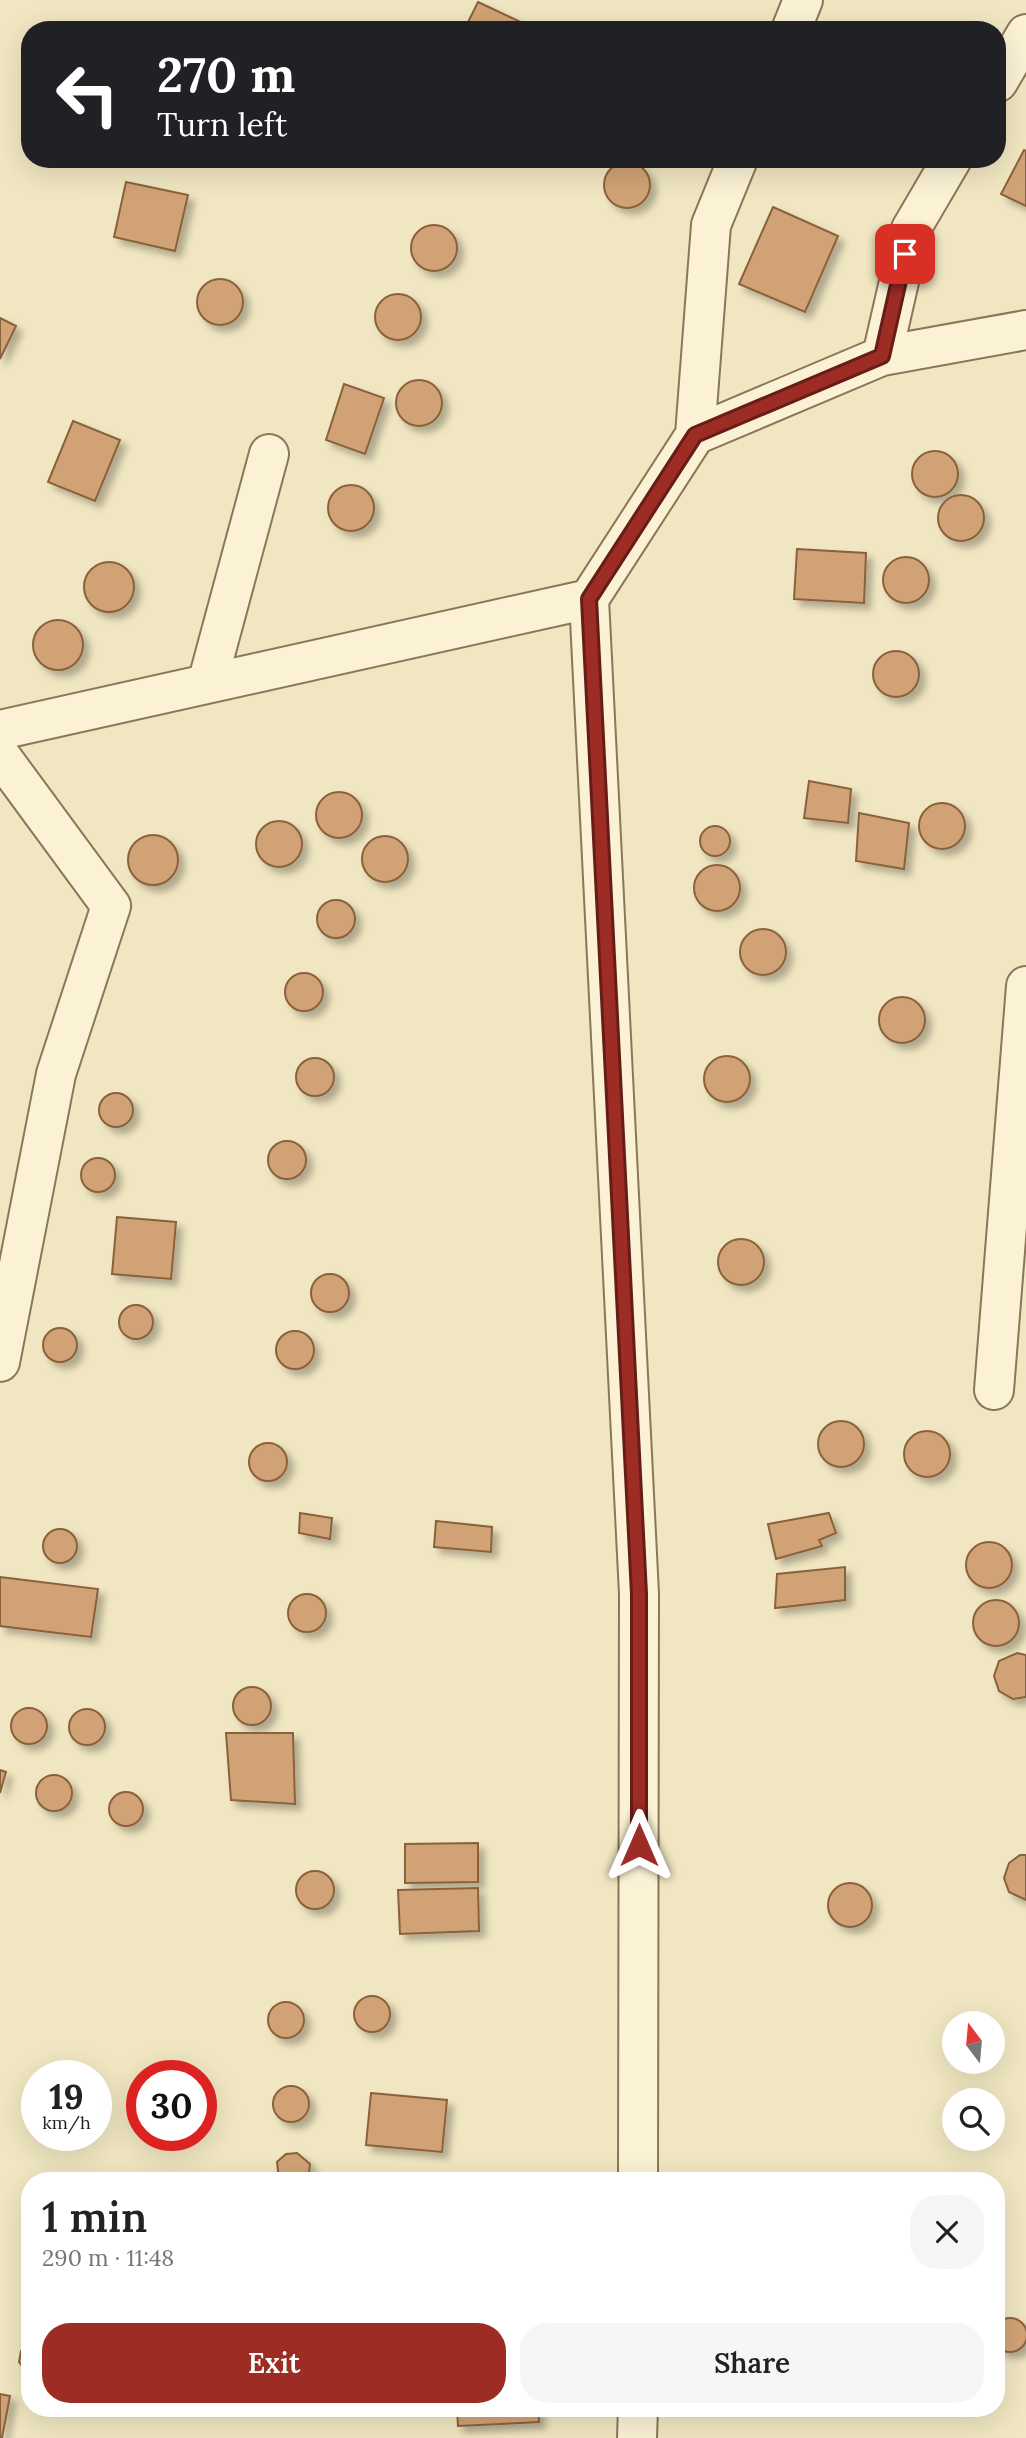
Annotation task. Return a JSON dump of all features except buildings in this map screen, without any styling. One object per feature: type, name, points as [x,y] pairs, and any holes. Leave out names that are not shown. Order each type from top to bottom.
[{"type":"street","points":[[795,21],[803,0]]},
{"type":"street","points":[[1006,68],[1026,34]]},
{"type":"street","points":[[638,2172],[639,1594],[589,599],[695,435],[711,225],[734,168]]},
{"type":"street","points":[[882,356],[911,229],[947,168]]},
{"type":"street","points":[[695,435],[882,356],[1026,330]]},
{"type":"street","points":[[207,684],[269,454]]},
{"type":"street","points":[[0,730],[589,599]]},
{"type":"street","points":[[0,755],[111,906],[56,1074],[0,1362]]},
{"type":"street","points":[[994,1390],[1026,986]]},
{"type":"street","points":[[638,2417],[638,2438]]},
{"type":"route","points":[[639,1845],[639,1594],[589,599],[695,435],[882,356],[905,254]]}]
